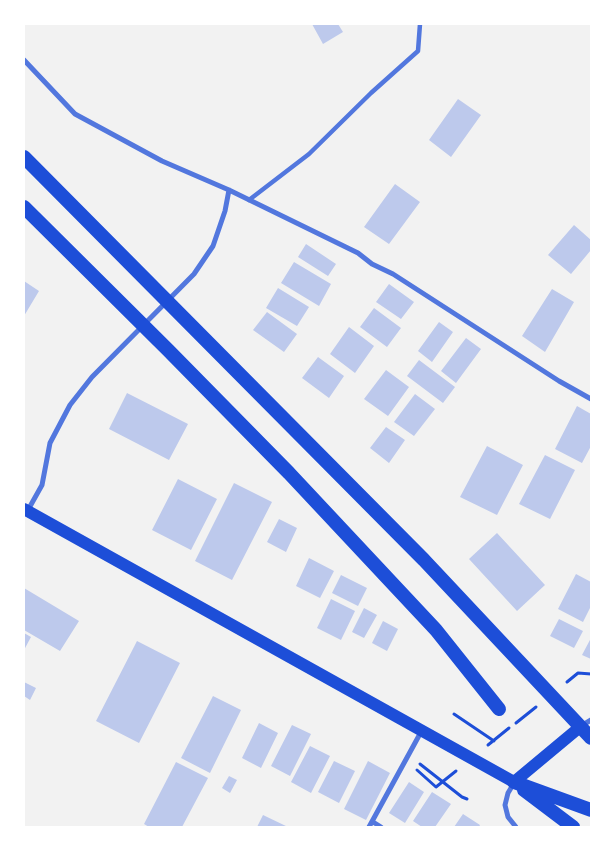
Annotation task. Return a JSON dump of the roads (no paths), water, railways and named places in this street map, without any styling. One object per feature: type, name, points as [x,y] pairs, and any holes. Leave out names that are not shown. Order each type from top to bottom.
[{"type":"highway","points":[[24,157],[586,723],[591,738]]},
{"type":"highway","points":[[24,207],[289,473],[436,630],[499,709]]},
{"type":"highway","points":[[514,782],[591,810]]},
{"type":"highway","points":[[514,782],[573,827]]},
{"type":"main road","points":[[25,510],[421,732],[514,782],[586,723]]},
{"type":"street","points":[[249,200],[309,154],[418,51],[420,24]]},
{"type":"street","points":[[24,60],[75,114],[162,161],[229,190],[358,253],[372,264],[393,274],[559,381],[591,399]]},
{"type":"street","points":[[25,510],[42,485],[50,443],[70,406],[100,369],[194,274],[212,246],[225,211],[229,190]]},
{"type":"street","points":[[369,827],[421,732]]},
{"type":"street","points":[[514,782],[508,793],[505,805],[508,817],[516,827]]},
{"type":"street","points":[[373,822],[381,827]]}]
